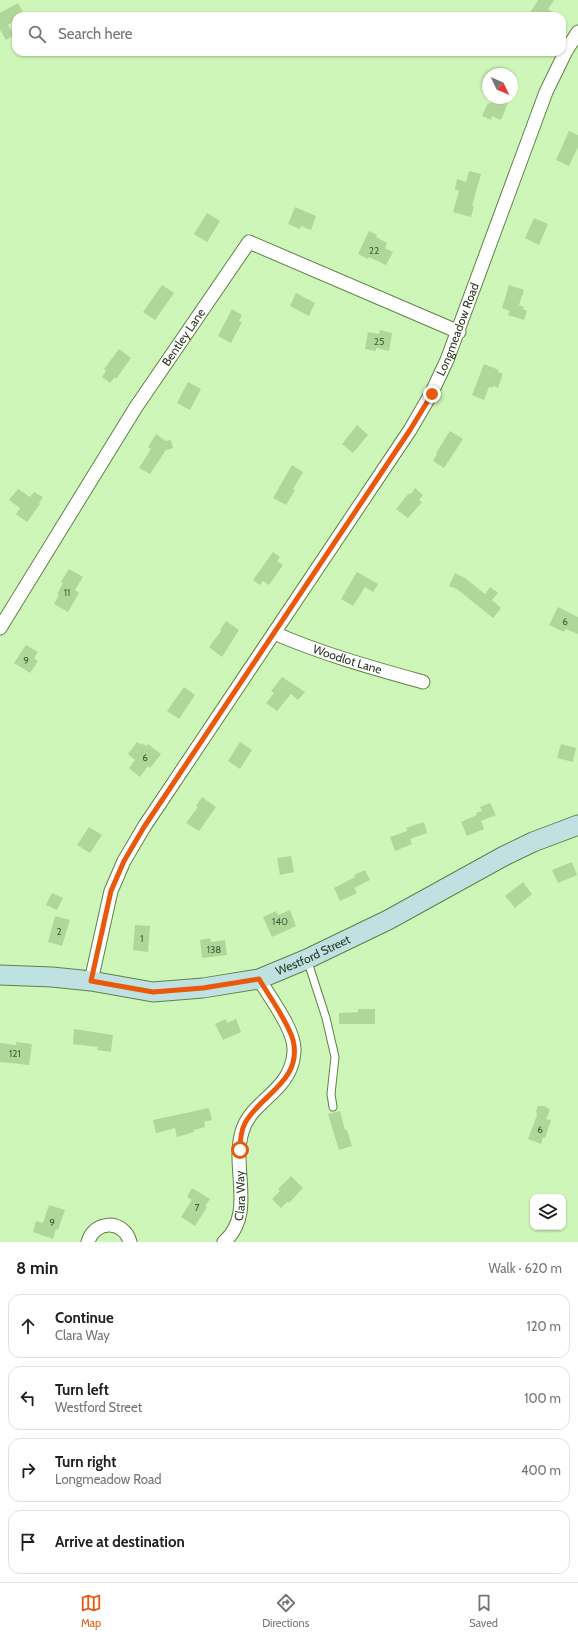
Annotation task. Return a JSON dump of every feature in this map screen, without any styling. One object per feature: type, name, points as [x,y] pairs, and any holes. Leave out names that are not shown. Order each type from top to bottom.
[{"type":"main road","name":"Westford Street","points":[[0,975],[52,977],[91,981],[153,992],[203,988],[259,979],[307,959],[388,920],[504,856],[533,842],[578,825]]},
{"type":"street","name":"Longmeadow Road","points":[[566,51],[578,32]]},
{"type":"street","name":"Longmeadow Road","points":[[91,981],[111,891],[124,861],[144,827],[410,430],[432,394],[459,332],[546,92],[564,56]]},
{"type":"street","name":"Bentley Lane","points":[[0,628],[136,407],[249,242],[459,332]]},
{"type":"street","name":"Woodlot Lane","points":[[274,633],[293,642],[339,658],[423,682]]},
{"type":"street","name":"Clara Way","points":[[224,1242],[236,1228],[240,1214],[240,1145],[244,1124],[255,1110],[283,1082],[289,1072],[294,1051],[293,1041],[289,1029],[259,979]]},
{"type":"street","points":[[88,1242],[90,1236],[96,1229],[109,1224],[122,1229],[128,1236],[130,1242]]},
{"type":"lane","points":[[307,959],[326,1018],[335,1057],[331,1094],[333,1107]]},
{"type":"building","points":[[538,0],[554,0],[548,9],[553,12],[530,12]]},
{"type":"building","points":[[18,3],[23,12],[12,12],[12,22],[8,25],[12,32],[12,36],[6,40],[0,30],[0,13]]},
{"type":"building","points":[[488,104],[508,104],[501,120],[492,116],[491,120],[482,116]]},
{"type":"building","points":[[569,131],[578,135],[578,147],[569,166],[556,160]]},
{"type":"building","points":[[469,171],[481,174],[472,206],[474,206],[471,217],[453,212],[459,191],[455,189],[457,179],[466,182]]},
{"type":"building","points":[[295,207],[316,216],[311,230],[301,226],[300,229],[288,224]]},
{"type":"building","points":[[207,213],[220,221],[207,242],[194,234]]},
{"type":"building","points":[[534,218],[548,224],[539,245],[525,238]]},
{"type":"building","points":[[369,231],[387,243],[385,248],[393,252],[386,265],[369,257],[368,259],[358,254]]},
{"type":"building","points":[[162,285],[174,293],[155,320],[143,312]]},
{"type":"building","points":[[509,285],[524,290],[519,305],[524,307],[523,309],[527,311],[524,320],[508,315],[510,311],[502,308]]},
{"type":"building","points":[[296,293],[315,303],[309,316],[290,306]]},
{"type":"building","points":[[232,309],[242,315],[239,321],[242,322],[231,343],[218,336]]},
{"type":"building","points":[[380,330],[392,333],[389,351],[376,348],[376,351],[365,349],[368,332],[379,334]]},
{"type":"building","points":[[119,349],[131,358],[116,379],[115,377],[110,383],[102,377],[106,371],[104,369]]},
{"type":"building","points":[[484,364],[499,370],[498,372],[503,374],[498,388],[493,386],[492,388],[489,387],[484,400],[472,395]]},
{"type":"building","points":[[188,382],[201,389],[190,410],[177,403]]},
{"type":"building","points":[[357,425],[368,435],[353,453],[342,444]]},
{"type":"building","points":[[450,431],[463,439],[444,468],[433,461],[437,454],[436,453]]},
{"type":"building","points":[[156,434],[166,441],[171,440],[173,448],[166,450],[150,474],[139,468],[151,449],[148,447]]},
{"type":"building","points":[[292,465],[303,472],[286,505],[273,498]]},
{"type":"building","points":[[415,488],[423,495],[419,500],[422,502],[408,518],[396,509]]},
{"type":"building","points":[[18,489],[30,497],[34,492],[43,497],[39,503],[40,504],[27,522],[16,514],[20,508],[9,500]]},
{"type":"building","points":[[273,552],[280,557],[277,561],[283,565],[269,585],[263,581],[260,585],[253,580]]},
{"type":"building","points":[[69,569],[83,577],[75,590],[79,593],[68,612],[54,604],[63,583],[61,582]]},
{"type":"building","points":[[357,572],[378,584],[373,592],[365,587],[353,606],[341,599]]},
{"type":"building","points":[[455,573],[465,578],[485,594],[490,587],[498,593],[492,600],[501,608],[493,618],[457,589],[449,586]]},
{"type":"building","points":[[558,607],[578,617],[578,634],[566,629],[564,632],[549,625]]},
{"type":"building","points":[[226,621],[239,630],[222,657],[209,647],[221,631],[220,630]]},
{"type":"building","points":[[26,645],[38,652],[34,658],[38,661],[30,673],[14,663]]},
{"type":"building","points":[[282,677],[305,692],[298,700],[291,694],[277,711],[266,703],[274,693],[271,691]]},
{"type":"building","points":[[184,687],[195,695],[179,719],[167,711]]},
{"type":"building","points":[[137,742],[142,745],[143,743],[146,746],[148,744],[161,754],[150,768],[148,766],[140,777],[129,768],[135,760],[128,754]]},
{"type":"building","points":[[240,742],[252,750],[240,769],[228,761]]},
{"type":"building","points":[[561,744],[576,748],[573,762],[557,758]]},
{"type":"building","points":[[202,797],[216,807],[199,831],[186,823],[198,807],[196,806]]},
{"type":"building","points":[[490,803],[496,815],[481,821],[484,829],[467,836],[461,822],[477,815],[476,813],[482,811],[480,807]]},
{"type":"building","points":[[424,822],[427,833],[410,839],[412,844],[395,851],[390,837],[407,831],[406,828]]},
{"type":"building","points":[[89,827],[102,835],[90,853],[77,845]]},
{"type":"building","points":[[291,856],[294,872],[280,875],[277,858]]},
{"type":"building","points":[[572,862],[577,875],[558,883],[552,870]]},
{"type":"building","points":[[365,870],[370,880],[354,888],[357,893],[340,901],[334,888]]},
{"type":"building","points":[[523,882],[532,894],[515,908],[505,896]]},
{"type":"building","points":[[52,893],[63,898],[57,910],[46,905]]},
{"type":"building","points":[[290,910],[296,926],[272,937],[263,917],[276,911],[278,915]]},
{"type":"building","points":[[55,916],[70,920],[62,946],[48,942]]},
{"type":"building","points":[[135,925],[150,926],[148,952],[133,950]]},
{"type":"building","points":[[210,938],[211,942],[225,940],[227,955],[202,958],[200,940]]},
{"type":"building","points":[[358,1009],[375,1009],[375,1024],[339,1024],[339,1013],[358,1012]]},
{"type":"building","points":[[226,1019],[227,1023],[236,1019],[241,1032],[223,1040],[215,1024]]},
{"type":"building","points":[[74,1029],[113,1035],[111,1052],[97,1050],[98,1047],[73,1044]]},
{"type":"building","points":[[16,1042],[32,1044],[29,1065],[0,1062],[0,1043],[16,1045]]},
{"type":"building","points":[[538,1106],[545,1106],[550,1110],[546,1119],[551,1120],[545,1138],[543,1137],[541,1144],[528,1139],[537,1115],[536,1111]]},
{"type":"building","points":[[209,1108],[212,1120],[204,1122],[205,1127],[177,1137],[175,1128],[156,1133],[153,1120]]},
{"type":"building","points":[[340,1111],[345,1130],[347,1130],[352,1146],[339,1150],[328,1114]]},
{"type":"building","points":[[291,1176],[303,1188],[289,1203],[287,1202],[281,1208],[272,1199],[280,1191],[278,1189]]},
{"type":"building","points":[[192,1188],[210,1199],[205,1206],[207,1207],[195,1226],[181,1217],[192,1200],[187,1197]]},
{"type":"building","points":[[49,1205],[65,1210],[53,1239],[33,1232],[36,1221],[43,1223]]},
{"type":"route","points":[[240,1150],[240,1141],[244,1124],[255,1110],[276,1091],[289,1072],[294,1051],[293,1041],[289,1029],[259,979],[203,988],[153,992],[91,981],[111,891],[124,861],[144,827],[410,430],[432,394]]}]
